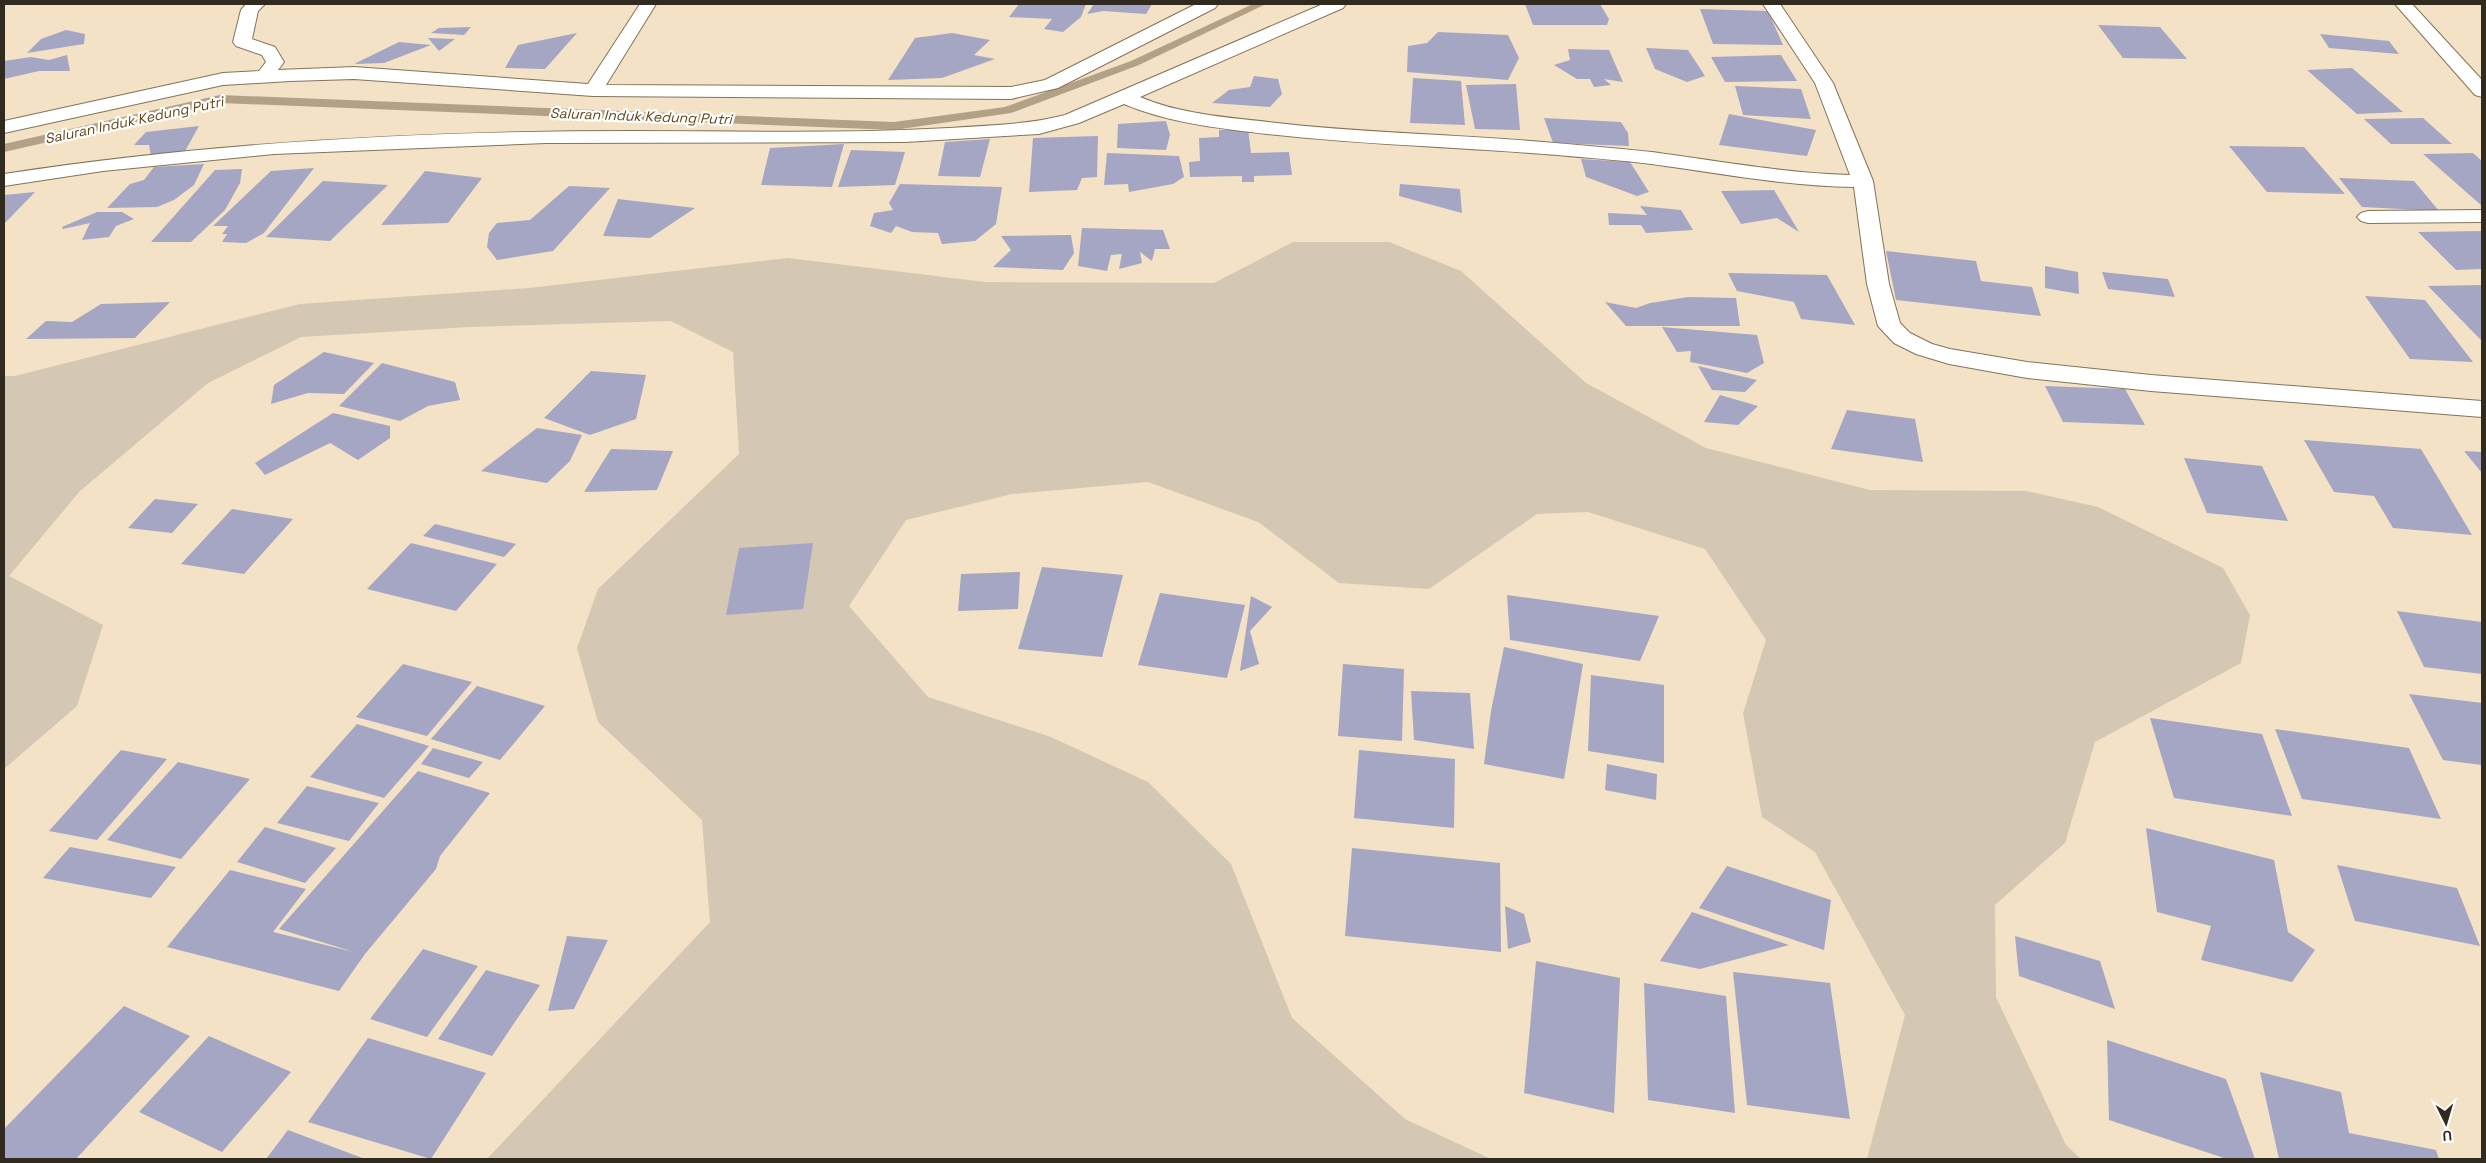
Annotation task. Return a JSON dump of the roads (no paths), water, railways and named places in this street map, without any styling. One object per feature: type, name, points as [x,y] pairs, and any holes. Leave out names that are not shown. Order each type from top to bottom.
[{"type":"street","points":[[256,4],[250,10],[242,42],[269,51],[276,62],[264,77]]},
{"type":"street","points":[[593,90],[648,4]]},
{"type":"street","points":[[4,127],[223,79],[264,77],[354,74],[593,90],[918,94],[1011,93],[1051,84],[1209,4]]},
{"type":"street","points":[[4,180],[102,165],[274,148],[546,137],[905,136],[1039,128],[1072,119],[1337,4]]},
{"type":"street","points":[[1772,4],[1824,83],[1863,181],[1878,284],[1889,326],[1902,338],[1924,349],[1949,356],[2027,370],[2151,383],[2482,409]]},
{"type":"street","points":[[2403,4],[2482,91]]},
{"type":"street","points":[[1122,96],[1155,110],[1199,120],[1338,136],[1460,141],[1650,158],[1808,180],[1863,181]]},
{"type":"street","points":[[2368,217],[2482,216]]},
{"type":"waterway","name":"Saluran Induk Kedung Putri","points":[[4,148],[220,99],[894,126],[1007,110],[1135,63],[1261,4]]}]
